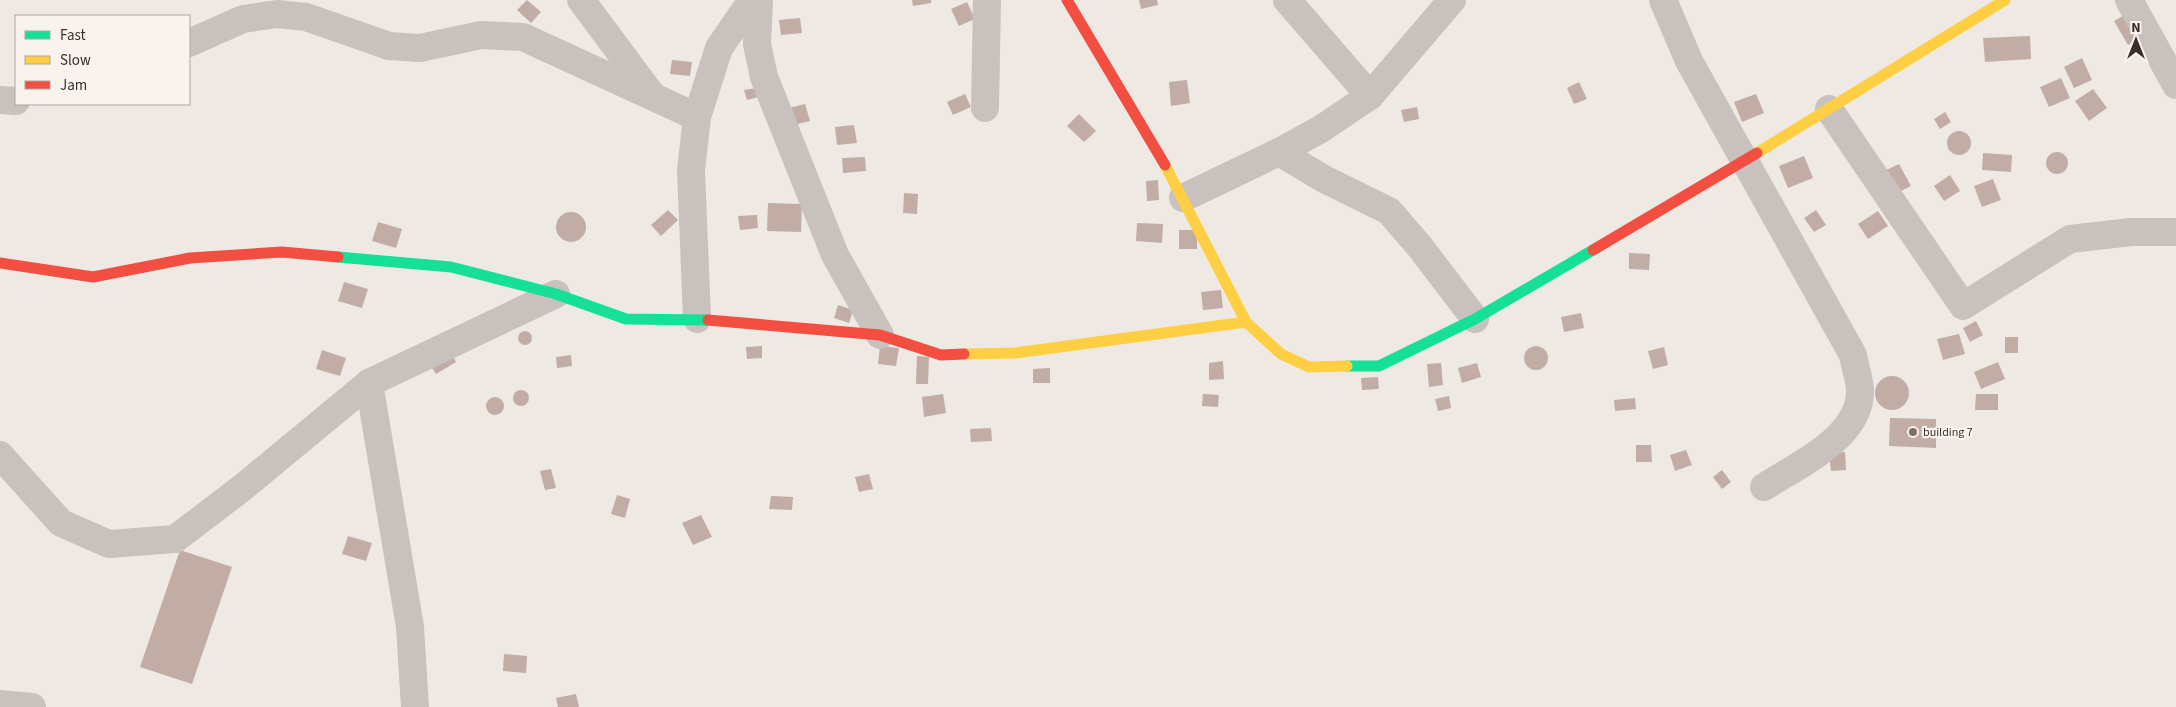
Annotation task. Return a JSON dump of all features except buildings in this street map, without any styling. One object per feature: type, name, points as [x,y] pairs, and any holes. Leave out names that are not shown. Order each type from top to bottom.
[{"type":"street","points":[[581,0],[653,97]]},
{"type":"street","points":[[697,319],[691,170],[697,118],[719,48],[752,0]]},
{"type":"street","points":[[759,0],[758,44],[764,77],[835,255],[880,335]]},
{"type":"street","points":[[985,108],[987,0]]},
{"type":"street","points":[[1067,0],[1157,149],[1246,322],[1281,354],[1309,367],[1379,366],[1475,319],[1744,161],[2005,0]]},
{"type":"street","points":[[1287,0],[1370,96]]},
{"type":"street","points":[[1183,198],[1279,152],[1321,129],[1370,96],[1452,0]]},
{"type":"street","points":[[1662,0],[1689,61],[1853,355],[1860,390],[1855,417],[1835,441],[1764,487]]},
{"type":"street","points":[[2129,0],[2176,85]]},
{"type":"street","points":[[190,43],[243,19],[277,14],[306,17],[389,46],[420,48],[481,35],[523,37],[697,118]]},
{"type":"street","points":[[0,100],[15,101]]},
{"type":"street","points":[[1829,109],[1963,306],[2070,239],[2131,232],[2176,232]]},
{"type":"street","points":[[1279,152],[1324,179],[1390,211],[1475,319]]},
{"type":"street","points":[[0,262],[93,277],[190,258],[282,252],[451,266],[556,294],[626,319],[697,319],[880,335],[941,355],[1015,353],[1246,322]]},
{"type":"street","points":[[0,455],[61,523],[109,544],[175,539],[242,488],[369,382],[556,294]]},
{"type":"street","points":[[369,382],[410,627],[415,707]]},
{"type":"street","points":[[0,704],[32,707]]},
{"type":"traffic: fast","points":[[1347,366],[1379,366],[1475,319],[1593,250]]},
{"type":"traffic: fast","points":[[338,257],[451,267],[556,294],[626,319],[708,320]]},
{"type":"traffic: slow","points":[[1757,153],[2005,0]]},
{"type":"traffic: slow","points":[[1165,165],[1246,322],[1281,354],[1309,367],[1347,366]]},
{"type":"traffic: slow","points":[[964,354],[1015,353],[1246,322]]},
{"type":"traffic: jam","points":[[1067,0],[1165,165]]},
{"type":"traffic: jam","points":[[1593,250],[1757,153]]},
{"type":"traffic: jam","points":[[0,263],[93,277],[190,258],[282,252],[338,257]]},
{"type":"traffic: jam","points":[[708,320],[880,335],[941,355],[964,354]]},
{"type":"place","name":"building 7","points":[[1913,432]]}]
